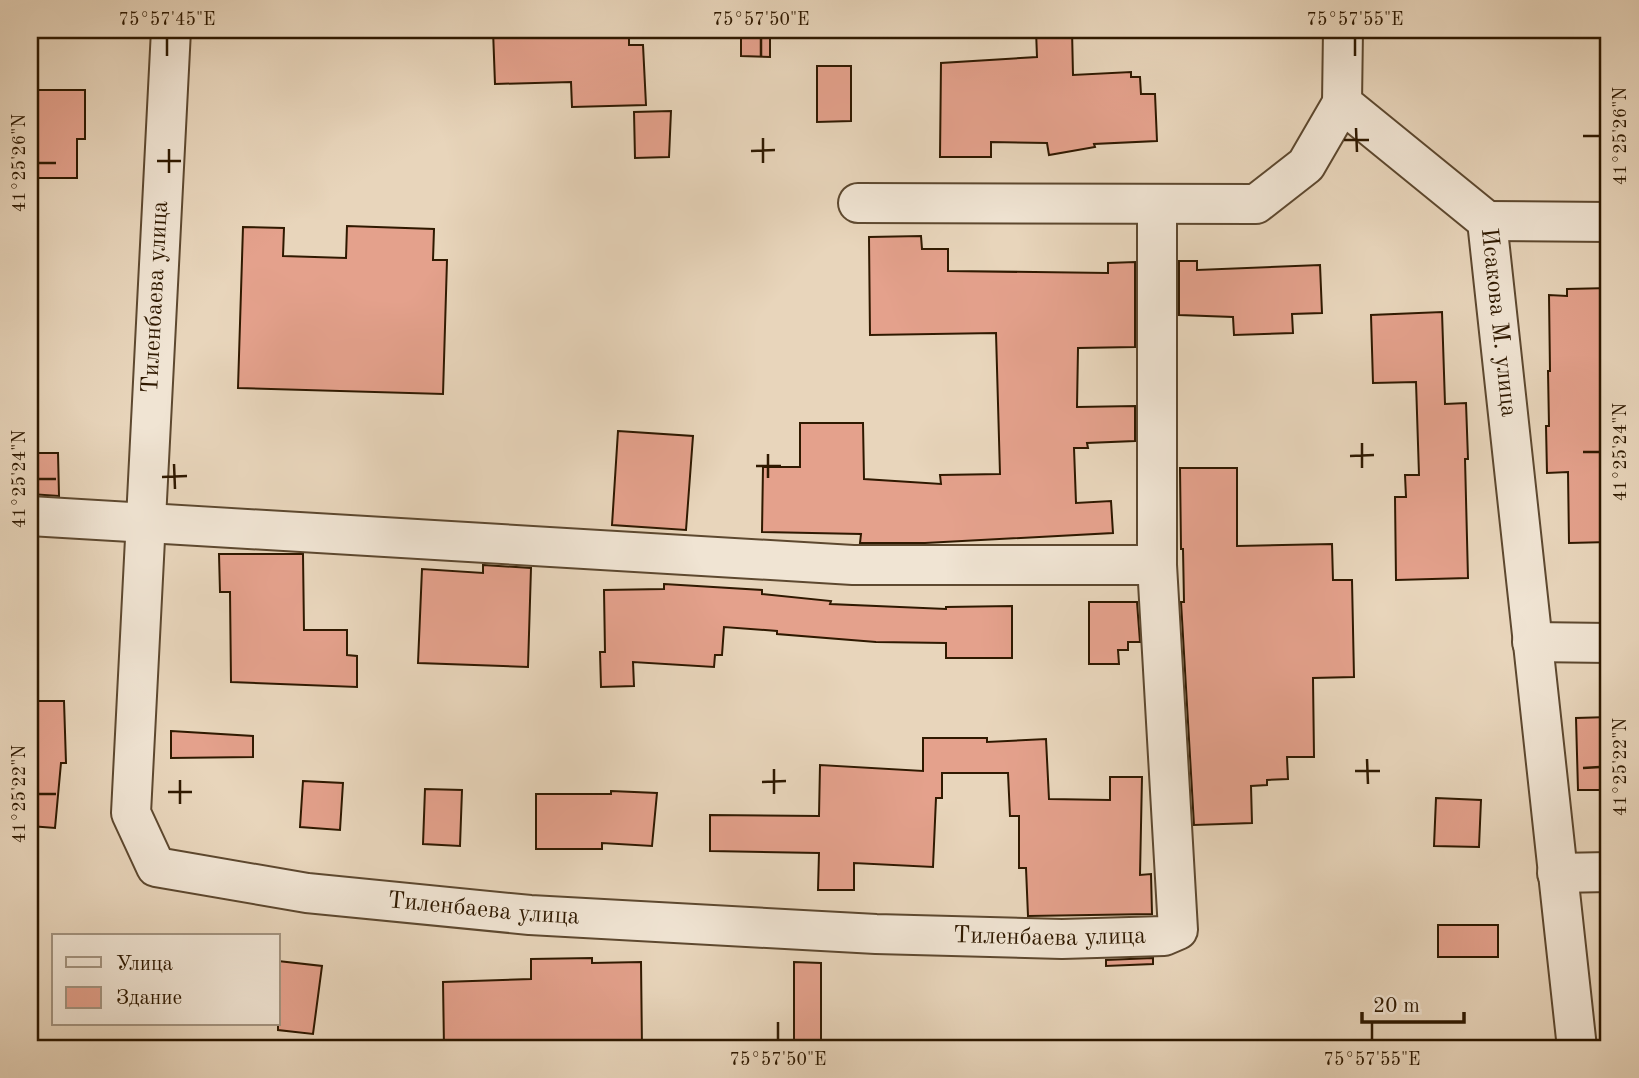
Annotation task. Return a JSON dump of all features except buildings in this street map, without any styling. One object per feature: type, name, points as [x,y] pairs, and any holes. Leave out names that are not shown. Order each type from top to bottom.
[{"type":"street","name":"Тиленбаева улица","points":[[171,30],[131,813],[156,867],[307,892],[530,915],[876,934],[1062,939],[1164,936],[1178,930],[1157,565]]},
{"type":"street","points":[[858,203],[1256,204],[1306,165],[1342,103],[1343,30]]},
{"type":"street","name":"Исакова М. улица","points":[[1342,103],[1487,221],[1577,1048]]},
{"type":"street","points":[[30,516],[853,565],[1157,565],[1157,204]]},
{"type":"street","points":[[1487,221],[1609,222]]},
{"type":"street","points":[[1532,642],[1609,643]]},
{"type":"street","points":[[1557,873],[1609,872]]}]
